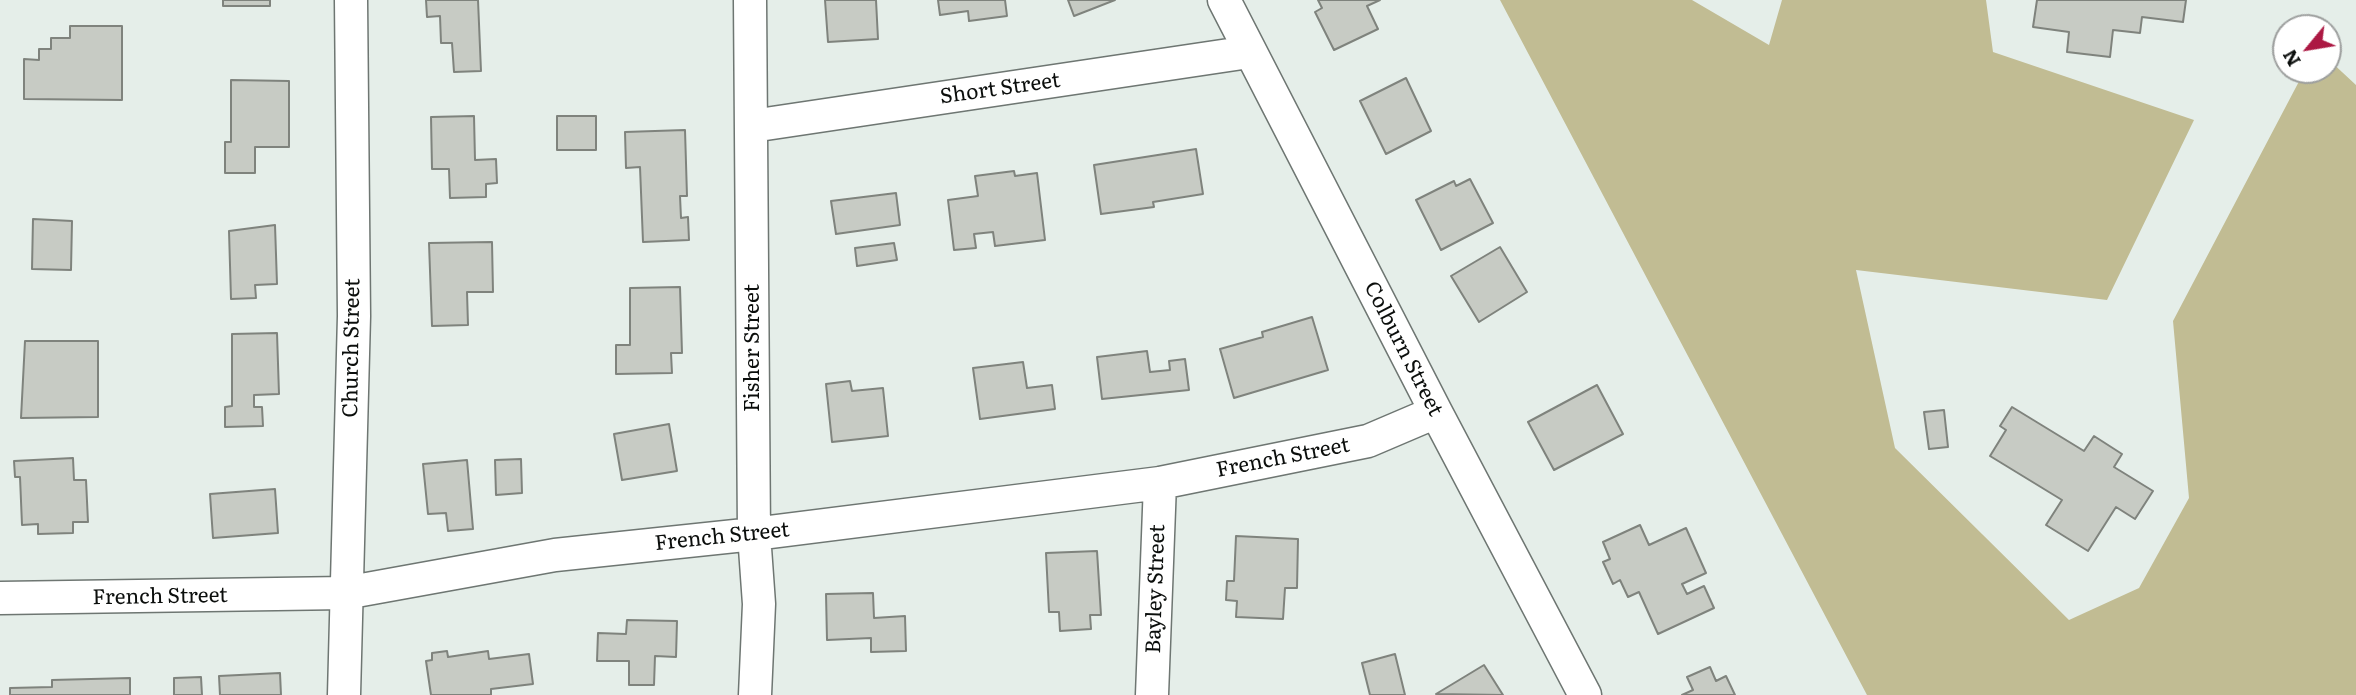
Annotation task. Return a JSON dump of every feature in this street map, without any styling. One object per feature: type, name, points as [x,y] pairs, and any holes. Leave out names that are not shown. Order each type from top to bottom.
[{"type":"street","name":"Church Street","points":[[344,695],[354,316],[351,0]]},
{"type":"street","name":"Fisher Street","points":[[750,0],[754,534],[759,604],[755,695]]},
{"type":"street","name":"Colburn Street","points":[[1224,0],[1585,695]]},
{"type":"street","name":"Short Street","points":[[752,126],[1249,52]]},
{"type":"street","name":"French Street","points":[[0,598],[345,593],[555,555],[754,534],[1160,483],[1368,441],[1436,412]]},
{"type":"street","name":"Bayley Street","points":[[1153,695],[1160,483]]},
{"type":"shaded area","points":[[1500,0],[1692,0],[1769,45],[1782,0],[1986,0],[1993,52],[2194,120],[2107,300],[1856,270],[1895,448],[2069,620],[2139,588],[2189,498],[2173,321],[2298,84],[2342,84],[2342,72],[2356,85],[2356,695],[1867,695]]},
{"type":"building","points":[[223,0],[270,0],[270,6],[223,6]]},
{"type":"building","points":[[426,0],[478,0],[481,71],[454,72],[452,43],[441,43],[440,16],[427,17]]},
{"type":"building","points":[[825,0],[876,0],[878,39],[828,42]]},
{"type":"building","points":[[938,0],[1005,0],[1007,16],[969,21],[968,11],[940,15]]},
{"type":"building","points":[[1068,0],[1115,0],[1074,16]]},
{"type":"building","points":[[1318,0],[1380,0],[1367,6],[1378,29],[1334,50],[1315,12],[1322,8]]},
{"type":"building","points":[[2037,0],[2186,0],[2183,22],[2142,17],[2140,33],[2113,30],[2110,57],[2067,52],[2069,32],[2033,27]]},
{"type":"building","points":[[70,26],[122,26],[122,100],[24,99],[24,59],[39,60],[39,49],[51,49],[51,38],[70,38]]},
{"type":"building","points":[[1406,78],[1431,131],[1386,154],[1360,101]]},
{"type":"building","points":[[231,80],[289,81],[289,147],[255,147],[255,173],[225,173],[225,142],[231,142]]},
{"type":"building","points":[[474,116],[475,160],[496,159],[497,183],[486,184],[486,197],[450,198],[449,169],[432,169],[431,117]]},
{"type":"building","points":[[557,116],[596,116],[596,150],[557,150]]},
{"type":"building","points":[[685,130],[687,196],[680,196],[681,218],[688,217],[689,240],[643,242],[640,167],[626,168],[625,132]]},
{"type":"building","points":[[1196,149],[1203,194],[1153,202],[1154,207],[1101,214],[1094,165]]},
{"type":"building","points":[[1014,171],[1015,176],[1037,173],[1045,240],[995,246],[993,232],[974,234],[976,248],[954,250],[948,200],[978,196],[975,176]]},
{"type":"building","points":[[1470,179],[1493,223],[1441,250],[1416,200],[1454,181],[1456,186]]},
{"type":"building","points":[[896,193],[900,225],[836,234],[831,201]]},
{"type":"building","points":[[33,219],[72,221],[71,270],[32,269]]},
{"type":"building","points":[[275,225],[277,284],[255,285],[256,298],[231,299],[229,231]]},
{"type":"building","points":[[492,242],[493,292],[467,292],[468,325],[432,326],[429,243]]},
{"type":"building","points":[[894,243],[897,260],[857,266],[855,248]]},
{"type":"building","points":[[1500,247],[1527,292],[1479,322],[1451,276]]},
{"type":"building","points":[[680,287],[682,353],[671,353],[672,373],[616,374],[616,345],[630,345],[630,288]]},
{"type":"building","points":[[1312,317],[1328,370],[1234,398],[1220,349],[1263,337],[1262,332]]},
{"type":"building","points":[[277,333],[279,394],[254,395],[254,407],[262,407],[263,426],[225,427],[225,407],[232,406],[232,334]]},
{"type":"building","points":[[25,341],[98,341],[98,417],[21,418]]},
{"type":"building","points":[[1147,351],[1150,372],[1170,370],[1169,361],[1185,359],[1189,390],[1102,399],[1097,357]]},
{"type":"building","points":[[1023,362],[1027,388],[1052,385],[1055,409],[980,419],[973,368]]},
{"type":"building","points":[[850,381],[852,391],[883,388],[888,436],[832,442],[826,384]]},
{"type":"building","points":[[1597,385],[1623,434],[1554,470],[1528,422]]},
{"type":"building","points":[[2012,407],[2084,451],[2094,436],[2122,454],[2114,467],[2153,491],[2135,519],[2116,507],[2088,551],[2046,525],[2062,500],[1990,456],[2006,430],[2000,426]]},
{"type":"building","points":[[1944,410],[1948,447],[1929,449],[1924,412]]},
{"type":"building","points":[[669,424],[677,471],[622,480],[614,434]]},
{"type":"building","points":[[73,458],[74,480],[86,480],[88,522],[73,522],[73,533],[38,534],[38,524],[22,525],[20,477],[15,477],[14,461]]},
{"type":"building","points":[[521,459],[522,493],[496,495],[495,460]]},
{"type":"building","points":[[467,460],[473,529],[448,531],[446,513],[428,514],[423,464]]},
{"type":"building","points":[[275,489],[278,533],[213,538],[210,494]]},
{"type":"building","points":[[1640,525],[1649,545],[1686,528],[1706,573],[1682,584],[1687,594],[1704,586],[1714,608],[1658,634],[1639,592],[1628,597],[1620,580],[1613,584],[1603,562],[1610,559],[1603,542]]},
{"type":"building","points":[[1236,536],[1298,539],[1297,588],[1285,588],[1283,619],[1236,617],[1237,601],[1226,600],[1227,581],[1234,581]]},
{"type":"building","points":[[1097,551],[1101,615],[1090,615],[1091,629],[1060,631],[1059,612],[1049,612],[1046,553]]},
{"type":"building","points":[[873,593],[874,618],[905,616],[906,651],[871,652],[871,638],[827,640],[826,594]]},
{"type":"building","points":[[627,620],[677,621],[676,657],[655,656],[654,685],[629,685],[629,661],[597,661],[598,633],[626,634]]},
{"type":"building","points":[[447,651],[448,657],[488,651],[489,659],[529,654],[533,684],[491,689],[491,695],[431,695],[426,661],[432,660],[432,653]]},
{"type":"building","points":[[1395,654],[1405,695],[1370,695],[1362,663]]},
{"type":"building","points":[[1484,665],[1503,695],[1436,694]]},
{"type":"building","points":[[1710,667],[1716,681],[1726,676],[1735,695],[1682,695],[1693,690],[1687,677]]},
{"type":"building","points":[[280,673],[281,695],[220,695],[219,676]]},
{"type":"building","points":[[201,677],[202,695],[174,695],[174,678]]},
{"type":"building","points":[[130,678],[130,695],[10,695],[10,688],[52,687],[52,680]]}]
